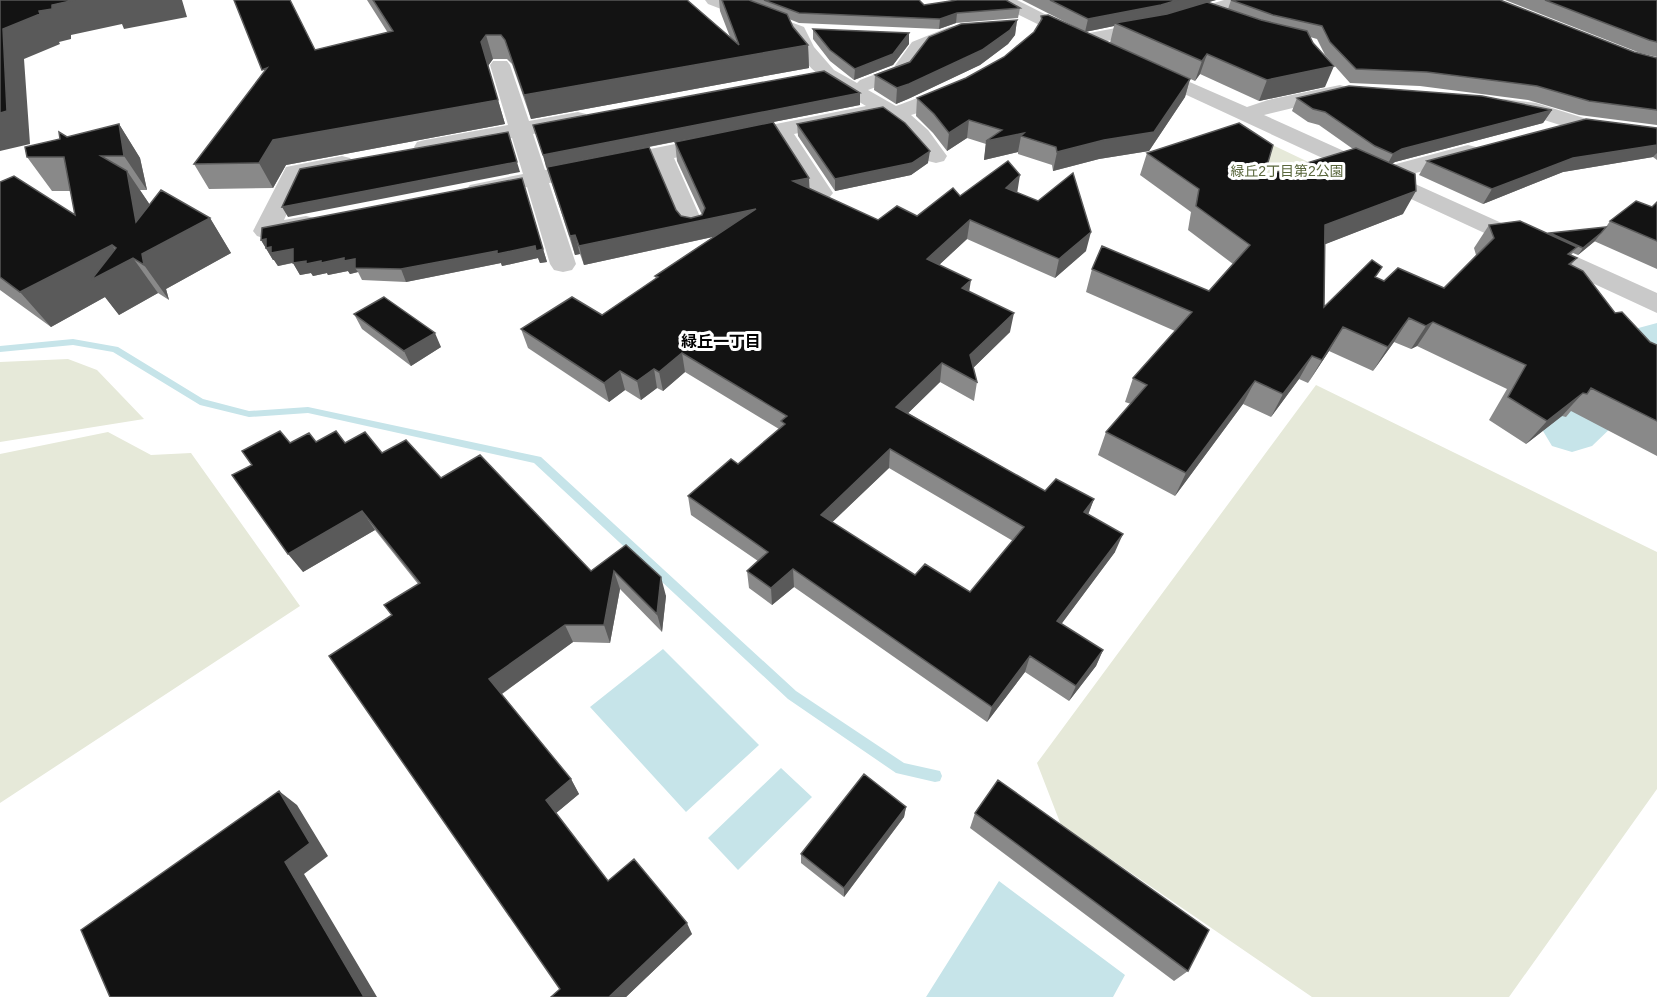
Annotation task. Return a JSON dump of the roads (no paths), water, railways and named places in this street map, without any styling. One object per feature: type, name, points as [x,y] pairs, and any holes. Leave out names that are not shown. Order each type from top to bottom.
[{"type":"street","points":[[714,0],[797,31],[818,32]]},
{"type":"street","points":[[1003,0],[1082,40],[1657,304]]},
{"type":"street","points":[[1082,40],[1161,25],[1243,0]]},
{"type":"street","points":[[1202,13],[1233,24]]},
{"type":"street","points":[[1020,30],[1048,24]]},
{"type":"street","points":[[854,89],[901,71],[919,46],[956,31],[989,29]]},
{"type":"street","points":[[797,31],[805,49],[827,74],[890,111],[917,130],[936,156]]},
{"type":"street","points":[[905,36],[940,37]]},
{"type":"street","points":[[500,65],[563,264]]},
{"type":"street","points":[[805,78],[827,74]]},
{"type":"street","points":[[1328,74],[1342,91]]},
{"type":"street","points":[[453,195],[890,111],[944,97],[973,82]]},
{"type":"street","points":[[1246,115],[1268,106],[1342,91],[1365,92]]},
{"type":"street","points":[[1485,102],[1528,108],[1576,123],[1599,126]]},
{"type":"street","points":[[406,150],[599,115]]},
{"type":"street","points":[[1542,132],[1576,123]]},
{"type":"street","points":[[781,131],[821,193]]},
{"type":"street","points":[[1386,180],[1404,169],[1484,148]]},
{"type":"street","points":[[661,155],[693,228]]},
{"type":"street","points":[[324,219],[266,231],[294,172],[361,159]]},
{"type":"water","points":[[663,649],[759,745],[686,812],[590,707]]},
{"type":"water","points":[[781,768],[812,797],[738,870],[708,838]]},
{"type":"water","points":[[999,881],[1125,975],[1113,997],[926,997]]},
{"type":"waterway","points":[[1572,431],[1624,383],[1637,359],[1650,342],[1657,341]]},
{"type":"waterway","points":[[0,349],[73,342],[115,349],[200,402],[249,414],[308,410],[537,460],[792,695],[901,769],[935,776]]},
{"type":"district","name":"緑丘一丁目","points":[[721,341]]},
{"type":"park label","name":"緑丘2丁目第2公園","points":[[1287,171]]}]
